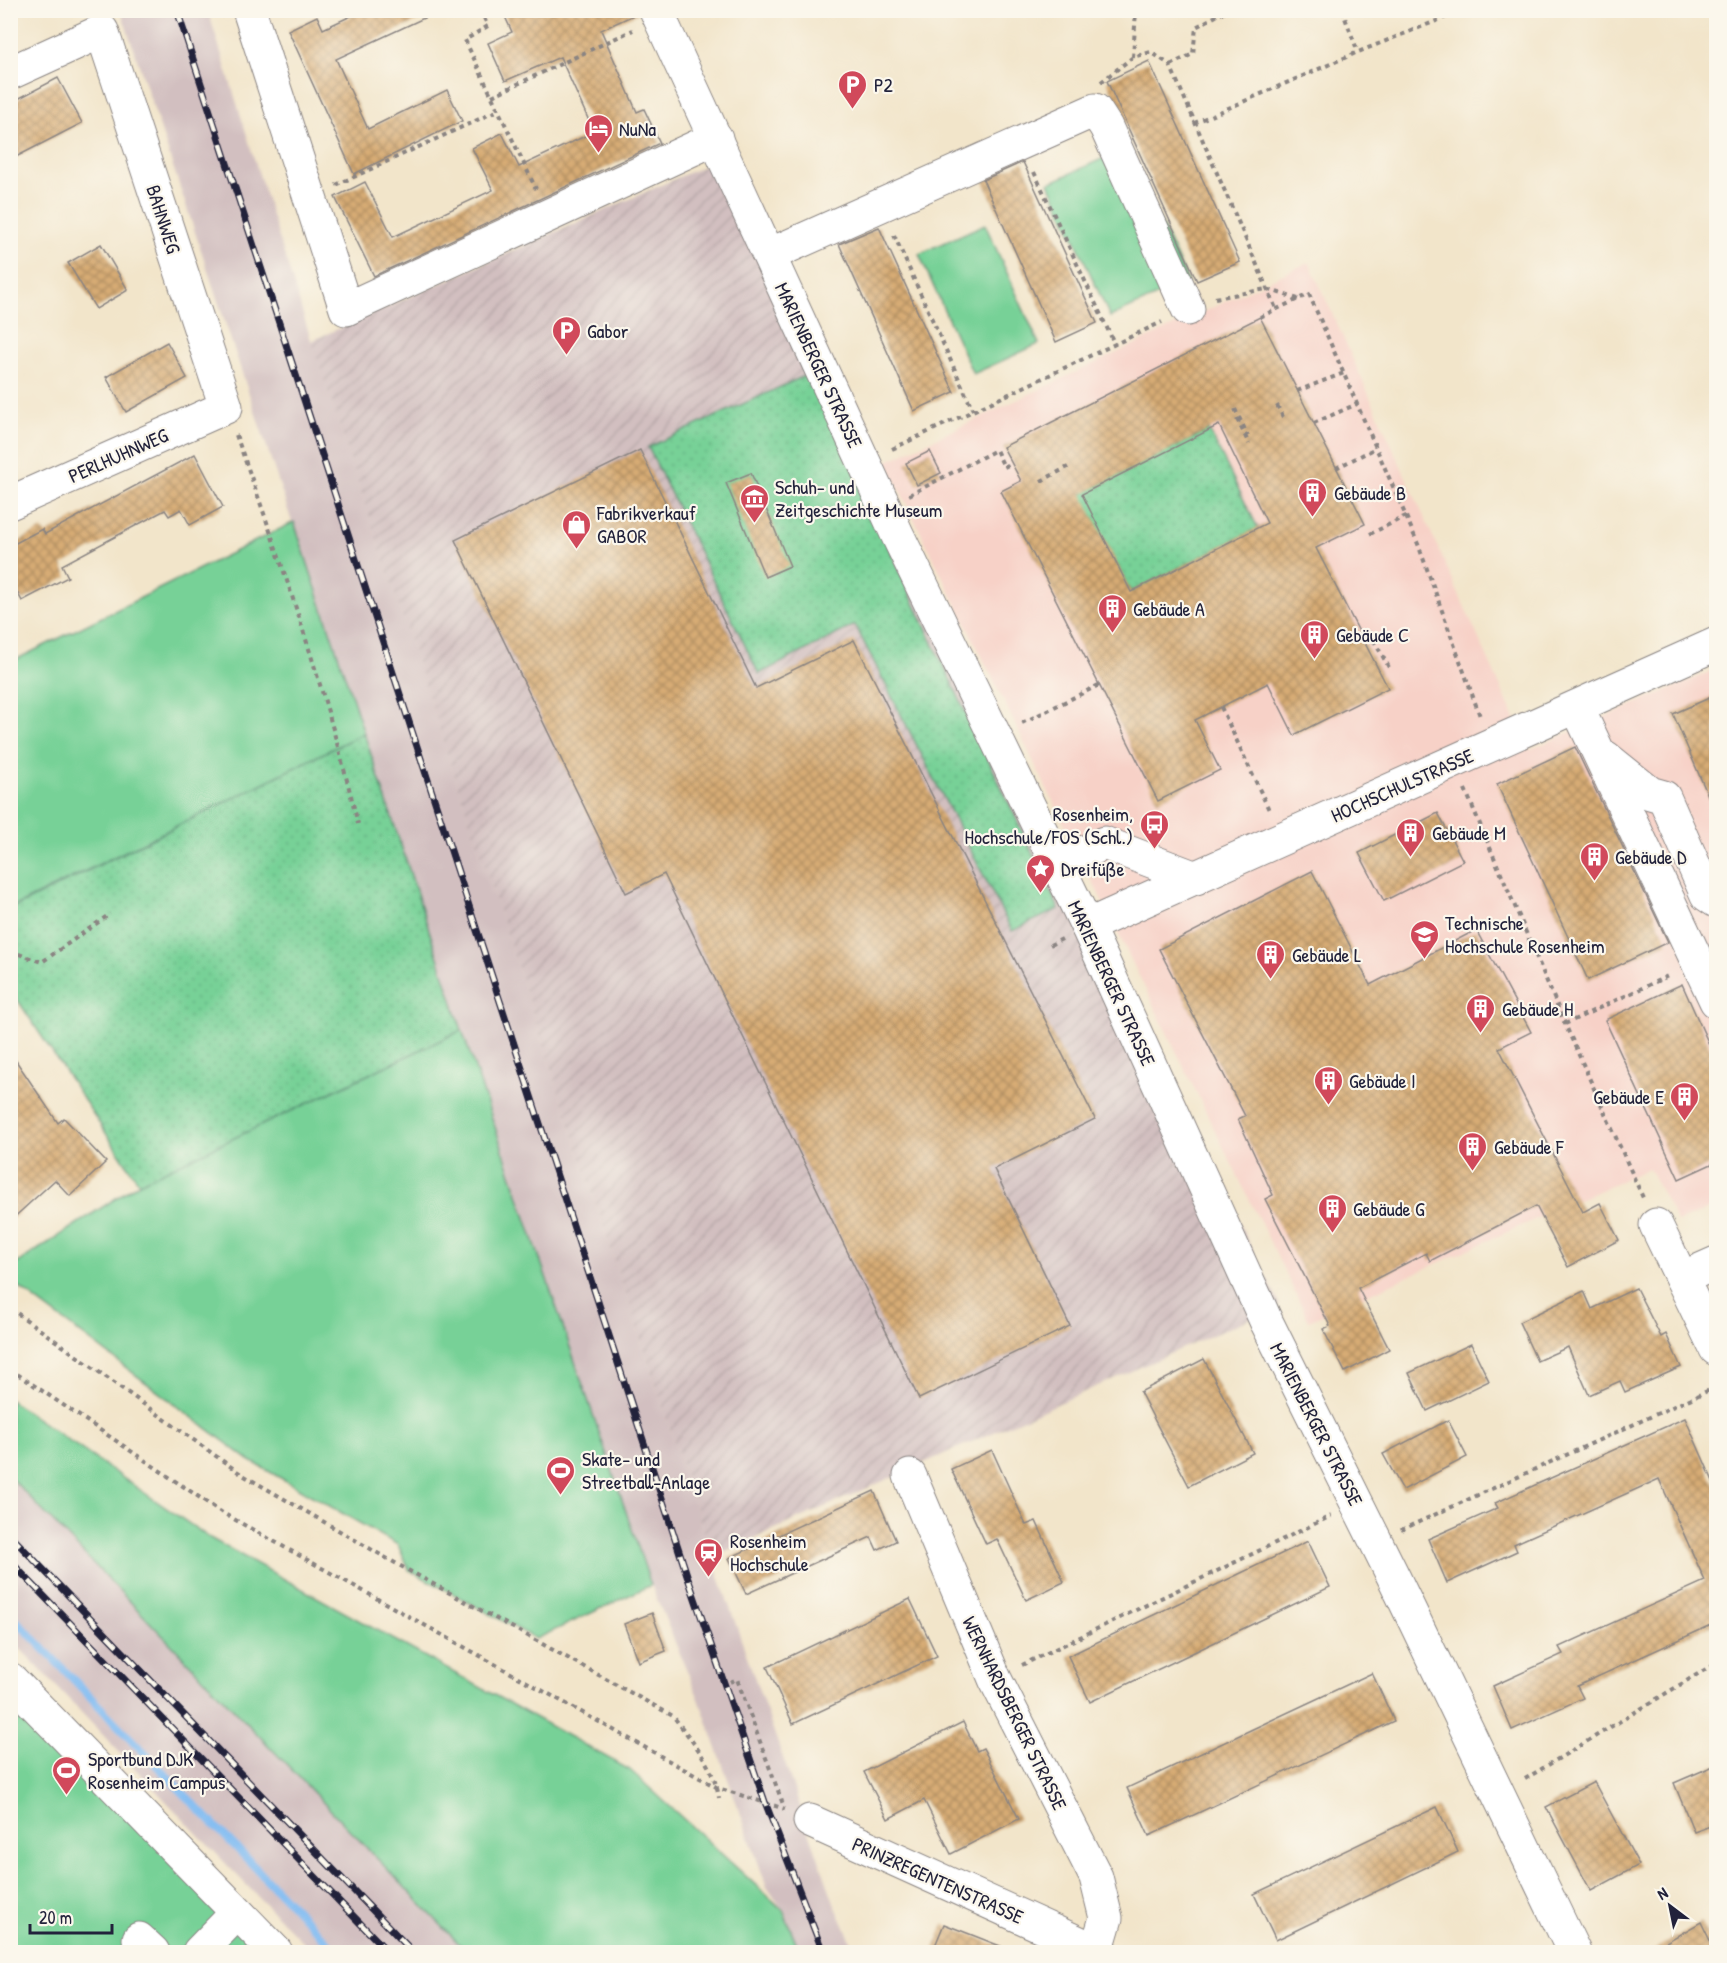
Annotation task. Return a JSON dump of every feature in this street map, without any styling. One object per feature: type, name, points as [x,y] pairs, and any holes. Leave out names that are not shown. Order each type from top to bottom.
[{"type":"street","points":[[249,10],[346,309],[550,217],[716,138]]},
{"type":"street","name":"MARIENBERGER STRASSE","points":[[658,14],[885,507],[993,736],[1087,926],[1267,1323],[1376,1541],[1574,1953]]},
{"type":"street","name":"BAHNWEG","points":[[10,73],[102,31],[226,407]]},
{"type":"street","points":[[769,255],[882,207],[1095,110],[1106,128],[1188,309]]},
{"type":"street","name":"PERLHUHNWEG","points":[[10,502],[226,407]]},
{"type":"street","name":"HOCHSCHULSTRASSE","points":[[1087,926],[1716,644]]},
{"type":"street","points":[[1577,707],[1700,961],[1716,1001]]},
{"type":"street","points":[[1598,751],[1650,793],[1664,797],[1712,898]]},
{"type":"street","points":[[1057,866],[1104,843],[1196,878]]},
{"type":"street","points":[[1656,1225],[1716,1349]]},
{"type":"street","points":[[1682,1278],[1716,1263]]},
{"type":"street","name":"WERNHARDSBERGER STRASSE","points":[[910,1476],[994,1679],[1096,1877],[1106,1918],[1097,1952]]},
{"type":"street","points":[[10,1679],[276,1953]]},
{"type":"street","name":"PRINZREGENTENSTRASSE","points":[[797,1815],[1097,1952]]},
{"type":"street","points":[[199,1953],[237,1913]]},
{"type":"path","points":[[480,10],[488,26],[465,40],[550,217]]},
{"type":"path","points":[[1133,57],[1136,10]]},
{"type":"path","points":[[1170,65],[1193,54],[1196,27],[1227,10]]},
{"type":"path","points":[[1342,10],[1358,52]]},
{"type":"path","points":[[1194,123],[1358,52],[1464,10]]},
{"type":"path","points":[[492,96],[658,14]]},
{"type":"path","points":[[1095,110],[1095,91],[1101,82],[1133,57],[1151,52],[1170,65],[1276,311]]},
{"type":"path","points":[[310,197],[499,110]]},
{"type":"path","points":[[864,462],[1115,345],[1034,172]]},
{"type":"path","points":[[894,235],[973,410]]},
{"type":"path","points":[[1267,289],[1299,299]]},
{"type":"path","points":[[1260,317],[1310,294],[1406,516],[1490,745]]},
{"type":"path","points":[[1298,391],[1344,373]]},
{"type":"path","points":[[1314,423],[1357,404]]},
{"type":"path","points":[[1277,405],[1283,417]]},
{"type":"path","points":[[226,407],[266,517],[343,762],[357,824]]},
{"type":"path","points":[[1235,409],[1248,436]]},
{"type":"path","points":[[1237,419],[1249,444]]},
{"type":"path","points":[[1336,468],[1376,448]]},
{"type":"path","points":[[885,507],[996,450],[1004,467],[1012,463]]},
{"type":"path","points":[[1041,481],[1068,467]]},
{"type":"path","points":[[1370,534],[1406,516]]},
{"type":"path","points":[[1369,632],[1392,671]]},
{"type":"path","points":[[993,736],[1100,685]]},
{"type":"path","points":[[1221,707],[1283,840]]},
{"type":"path","points":[[1453,760],[1565,1024],[1656,1225]]},
{"type":"path","points":[[10,951],[42,962],[110,914]]},
{"type":"path","points":[[1565,1024],[1700,961]]},
{"type":"path","points":[[10,1308],[242,1474],[388,1559],[673,1716],[698,1749],[718,1788],[719,1798]]},
{"type":"path","points":[[10,1369],[221,1512],[718,1788],[797,1815]]},
{"type":"path","points":[[1376,1541],[1716,1387]]},
{"type":"path","points":[[994,1679],[1357,1503]]},
{"type":"path","points":[[1498,1795],[1716,1663]]},
{"type":"path","points":[[730,1682],[737,1679],[797,1815]]},
{"type":"shaded area","points":[[121,11],[208,11],[311,340],[712,1557],[835,1905],[856,1952],[800,1952],[783,1910],[767,1887],[699,1699],[651,1585],[409,872]]},
{"type":"shaded area","name":"Gabor","points":[[713,162],[1280,1305],[712,1557],[311,341]]},
{"type":"shaded area","name":"Technische Hochschule Rosenheim","points":[[1309,262],[1529,750],[1716,669],[1716,1206],[1677,1222],[1649,1168],[1309,1321],[886,462]]},
{"type":"shaded area","points":[[10,1478],[467,1952],[313,1952],[255,1894],[11,1639]]},
{"type":"green space","points":[[1126,148],[1188,282],[1110,317],[1049,183]]},
{"type":"green space","points":[[985,224],[1039,344],[973,374],[919,254]]},
{"type":"green space","points":[[811,373],[913,601],[1059,909],[1012,931],[855,625],[759,674],[648,447]]},
{"type":"green space","points":[[1209,430],[1258,528],[1131,592],[1081,494]]},
{"type":"green space","points":[[294,522],[364,733],[11,908],[11,662]]},
{"type":"green space","points":[[364,733],[462,1030],[139,1183],[11,990],[11,909]]},
{"type":"green space","points":[[462,1030],[651,1585],[536,1639],[409,1570],[398,1545],[249,1460],[11,1281],[10,1268],[139,1183]]},
{"type":"green space","points":[[10,1400],[210,1538],[630,1770],[783,1910],[800,1952],[467,1952],[11,1478]]},
{"type":"green space","name":"Sportbund DJK Rosenheim Campus","points":[[10,1679],[276,1952],[11,1952]]},
{"type":"building","points":[[364,10],[441,10],[336,59],[368,129],[447,90],[462,121],[354,174],[288,30],[317,16],[323,29]]},
{"type":"building","points":[[502,10],[638,10],[638,13],[601,30],[637,112],[644,109],[660,143],[374,276],[335,197],[365,182],[393,237],[493,190],[472,148],[502,133],[519,167],[594,132],[560,57],[505,81],[488,43],[512,32]]},
{"type":"building","points":[[1149,61],[1240,262],[1197,281],[1107,81]]},
{"type":"building","points":[[58,78],[82,123],[10,160],[10,103]]},
{"type":"building","points":[[1023,162],[1097,323],[1056,342],[983,180]]},
{"type":"building","points":[[879,227],[954,392],[914,411],[839,244]]},
{"type":"building","points":[[101,244],[128,290],[96,309],[68,263]]},
{"type":"building","points":[[1260,317],[1365,524],[1316,548],[1388,688],[1294,735],[1268,683],[1195,720],[1220,770],[1158,801],[1001,491],[1021,481],[1003,447]],"holes":[[[1219,425],[1267,523],[1131,592],[1082,494]]]},
{"type":"building","points":[[167,342],[187,378],[126,412],[106,377]]},
{"type":"building","points":[[640,450],[756,688],[854,640],[1095,1119],[994,1169],[1070,1326],[919,1399],[664,874],[626,893],[455,540]]},
{"type":"building","points":[[930,451],[941,473],[917,485],[906,463]]},
{"type":"building","points":[[195,454],[223,507],[190,525],[181,509],[169,516],[165,510],[62,565],[68,577],[22,601],[10,579],[10,546],[42,529],[45,534]]},
{"type":"building","points":[[751,473],[790,566],[765,577],[726,483]]},
{"type":"building","points":[[1716,695],[1716,814],[1673,714]]},
{"type":"building","name":"Gebäude D","points":[[1575,747],[1668,942],[1588,980],[1497,784]]},
{"type":"building","name":"Gebäude M","points":[[1438,813],[1463,861],[1384,901],[1359,853]]},
{"type":"building","points":[[1312,871],[1370,985],[1476,930],[1531,1032],[1499,1048],[1583,1212],[1600,1203],[1619,1240],[1568,1267],[1536,1206],[1430,1261],[1426,1253],[1358,1288],[1389,1349],[1345,1372],[1323,1329],[1330,1326],[1265,1199],[1273,1195],[1238,1119],[1245,1116],[1159,949]]},
{"type":"building","name":"Gebäude E","points":[[1682,984],[1716,1060],[1716,1162],[1679,1179],[1605,1020]]},
{"type":"building","points":[[10,1052],[58,1123],[64,1118],[106,1162],[70,1196],[55,1180],[10,1221]]},
{"type":"building","points":[[1636,1288],[1661,1337],[1666,1334],[1681,1367],[1625,1392],[1620,1381],[1589,1395],[1568,1347],[1537,1361],[1519,1322],[1584,1291],[1592,1309]]},
{"type":"building","points":[[1471,1344],[1489,1381],[1427,1411],[1409,1373]]},
{"type":"building","points":[[1204,1359],[1253,1453],[1189,1486],[1140,1392]]},
{"type":"building","points":[[1685,1418],[1716,1488],[1716,1623],[1577,1686],[1583,1698],[1512,1730],[1493,1686],[1563,1654],[1559,1647],[1705,1581],[1659,1479],[1514,1544],[1517,1551],[1447,1583],[1428,1539],[1498,1508],[1495,1503]]},
{"type":"building","points":[[1448,1420],[1467,1457],[1403,1490],[1383,1454]]},
{"type":"building","points":[[992,1450],[1026,1525],[1036,1521],[1064,1582],[1026,1600],[997,1539],[986,1544],[951,1469]]},
{"type":"building","points":[[874,1491],[896,1541],[877,1550],[871,1537],[746,1594],[729,1558]]},
{"type":"building","points":[[1308,1541],[1330,1587],[1090,1702],[1068,1656]]},
{"type":"building","points":[[910,1599],[937,1656],[793,1724],[767,1667]]},
{"type":"building","points":[[652,1613],[666,1651],[638,1662],[624,1624]]},
{"type":"building","points":[[1372,1673],[1394,1721],[1149,1836],[1127,1788]]},
{"type":"building","points":[[963,1722],[977,1751],[983,1748],[1019,1819],[951,1854],[924,1800],[888,1819],[864,1772]]},
{"type":"building","points":[[1716,1765],[1716,1824],[1694,1832],[1674,1783]]},
{"type":"building","points":[[1594,1782],[1639,1865],[1591,1891],[1546,1807]]},
{"type":"building","points":[[1437,1807],[1458,1852],[1276,1940],[1254,1894]]},
{"type":"building","points":[[1701,1922],[1716,1953],[1647,1953]]},
{"type":"building","points":[[944,1924],[1013,1951],[1013,1953],[932,1953]]},
{"type":"waterway","points":[[10,1614],[337,1952]]},
{"type":"railway","points":[[177,10],[689,1581],[765,1802],[823,1952]]},
{"type":"railway","points":[[10,1535],[413,1952]]},
{"type":"railway","points":[[10,1561],[388,1952]]},
{"type":"place","name":"P2","points":[[853,110]]},
{"type":"place","name":"NuNa","points":[[598,154]]},
{"type":"place","name":"Gabor","points":[[566,356]]},
{"type":"place","name":"Gebäude B","points":[[1313,518]]},
{"type":"place","name":"Schuh- und Zeitgeschichte Museum","points":[[754,524]]},
{"type":"place","name":"Fabrikverkauf GABOR","points":[[576,550]]},
{"type":"place","name":"Gebäude A","points":[[1112,634]]},
{"type":"place","name":"Gebäude C","points":[[1315,660]]},
{"type":"place","name":"Rosenheim, Hochschule/FOS (Schl.)","points":[[1154,850]]},
{"type":"place","name":"Gebäude M","points":[[1411,858]]},
{"type":"place","name":"Gebäude D","points":[[1594,882]]},
{"type":"place","name":"Dreifüße","points":[[1040,894]]},
{"type":"place","name":"Technische Hochschule Rosenheim","points":[[1424,960]]},
{"type":"place","name":"Gebäude L","points":[[1271,980]]},
{"type":"place","name":"Gebäude H","points":[[1481,1034]]},
{"type":"place","name":"Gebäude I","points":[[1328,1106]]},
{"type":"place","name":"Gebäude E","points":[[1685,1122]]},
{"type":"place","name":"Gebäude F","points":[[1473,1172]]},
{"type":"place","name":"Gebäude G","points":[[1332,1234]]},
{"type":"place","name":"Skate- und Streetball-Anlage","points":[[561,1496]]},
{"type":"place","name":"Rosenheim Hochschule","points":[[709,1578]]},
{"type":"place","name":"Sportbund DJK Rosenheim Campus","points":[[67,1796]]}]
